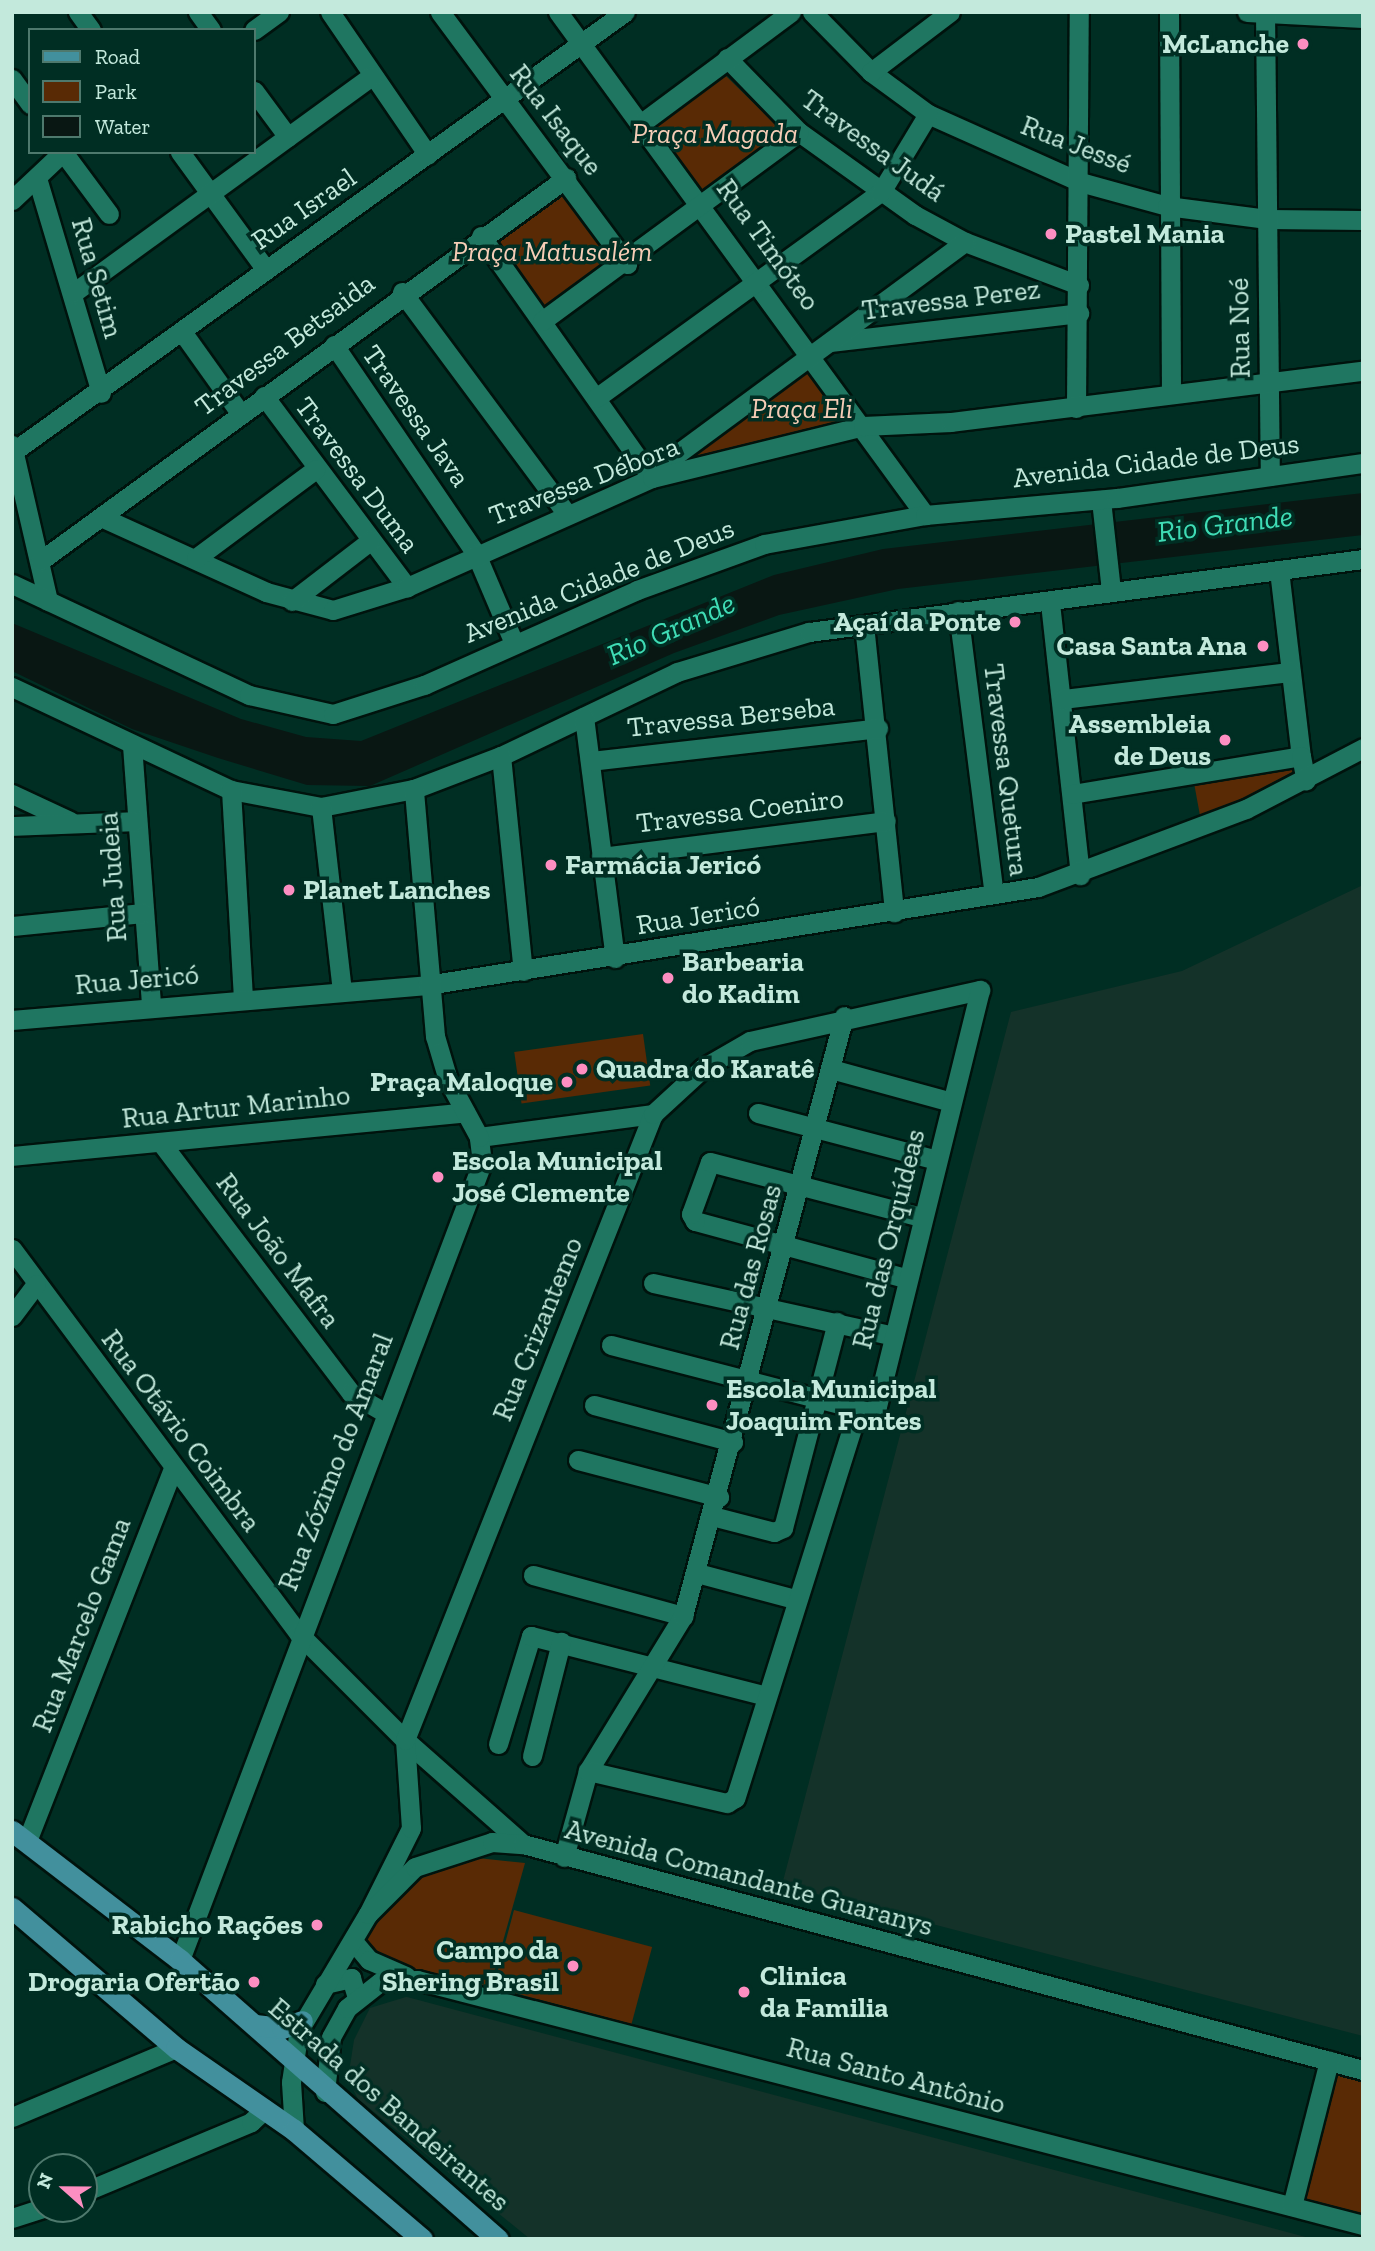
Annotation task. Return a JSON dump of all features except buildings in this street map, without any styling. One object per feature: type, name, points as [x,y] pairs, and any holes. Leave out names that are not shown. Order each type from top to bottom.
[{"type":"main road","name":"Estrada dos Bandeirantes","points":[[20,1836],[180,1960],[255,2025],[325,2092],[498,2239]]},
{"type":"main road","points":[[12,1908],[176,2048],[294,2130],[422,2239]]},
{"type":"main road","points":[[255,2025],[282,2028],[302,2021]]},
{"type":"street","points":[[78,12],[90,28]]},
{"type":"street","points":[[198,12],[210,28]]},
{"type":"street","points":[[256,29],[279,12]]},
{"type":"street","points":[[330,12],[428,155]]},
{"type":"street","name":"Rua Isaque","points":[[440,12],[566,178],[627,264]]},
{"type":"street","name":"Rua Timóteo","points":[[558,12],[705,206],[925,515]]},
{"type":"street","name":"Rua Israel","points":[[13,448],[101,393],[266,270],[506,102],[625,12]]},
{"type":"street","points":[[643,122],[791,12]]},
{"type":"street","name":"Rua Jessé","points":[[812,12],[872,72],[928,114],[1080,182],[1167,206],[1267,219],[1363,220]]},
{"type":"street","points":[[872,72],[950,12]]},
{"type":"street","points":[[1076,408],[1080,182],[1079,12]]},
{"type":"street","points":[[1169,12],[1167,206],[1171,393]]},
{"type":"street","points":[[1259,13],[1363,18]]},
{"type":"street","name":"Rua Noé","points":[[1259,13],[1267,219],[1270,475]]},
{"type":"street","name":"Travessa Judá","points":[[727,58],[799,132],[881,191],[965,242],[1079,285]]},
{"type":"street","points":[[73,293],[372,76]]},
{"type":"street","points":[[12,79],[28,101]]},
{"type":"street","points":[[256,94],[288,136]]},
{"type":"street","points":[[596,398],[761,283],[881,191],[928,114]]},
{"type":"street","points":[[542,321],[627,264],[799,132]]},
{"type":"street","points":[[12,200],[61,154]]},
{"type":"street","points":[[64,154],[108,214]]},
{"type":"street","points":[[181,154],[266,270]]},
{"type":"street","name":"Rua Setim","points":[[37,178],[101,393]]},
{"type":"street","name":"Travessa Betsaida","points":[[40,561],[402,292],[566,178]]},
{"type":"street","points":[[481,236],[651,476],[812,353],[965,242]]},
{"type":"street","points":[[402,292],[566,513]]},
{"type":"street","name":"Travessa Perez","points":[[830,342],[1079,313]]},
{"type":"street","points":[[183,333],[240,413]]},
{"type":"street","name":"Travessa Java","points":[[334,345],[476,554],[514,643]]},
{"type":"street","name":"Travessa Débora","points":[[102,517],[292,601],[333,610],[407,587],[651,476],[863,426],[1076,408],[1171,393],[1269,385],[1363,371]]},
{"type":"street","name":"Travessa Duma","points":[[264,396],[316,469],[407,587]]},
{"type":"street","points":[[13,448],[48,601]]},
{"type":"street","name":"Avenida Cidade de Deus","points":[[12,584],[249,695],[306,713],[370,705],[514,643],[764,544],[925,515],[1101,500],[1363,463]]},
{"type":"street","points":[[196,558],[316,469]]},
{"type":"street","points":[[1101,500],[1111,591]]},
{"type":"street","points":[[292,601],[370,541]]},
{"type":"street","points":[[12,687],[231,790],[321,807],[414,789],[501,755],[583,716],[752,646],[958,611],[1050,603],[1111,591],[1363,559]]},
{"type":"street","points":[[1279,570],[1306,781]]},
{"type":"street","points":[[1050,603],[1063,699],[1080,875]]},
{"type":"street","name":"Travessa Quetura","points":[[958,611],[994,894]]},
{"type":"street","points":[[864,625],[878,729],[894,912]]},
{"type":"street","points":[[1063,699],[1290,672]]},
{"type":"street","points":[[583,716],[615,958]]},
{"type":"street","name":"Travessa Berseba","points":[[590,761],[878,729]]},
{"type":"street","name":"Rua Judeia","points":[[132,745],[135,821],[151,1005]]},
{"type":"street","name":"Rua Jericó","points":[[12,1020],[151,1005],[427,985],[615,958],[994,894],[1080,875],[1306,781],[1363,748]]},
{"type":"street","points":[[501,755],[523,971]]},
{"type":"street","points":[[1072,794],[1301,756]]},
{"type":"street","name":"Rua Zózimo do Amaral","points":[[180,1960],[299,1634],[480,1173],[479,1137],[441,1060],[427,985],[414,789]]},
{"type":"street","points":[[231,790],[243,1000]]},
{"type":"street","points":[[12,794],[71,821]]},
{"type":"street","points":[[321,807],[342,990]]},
{"type":"street","points":[[12,826],[71,821],[135,821]]},
{"type":"street","name":"Travessa Coeniro","points":[[601,857],[886,821]]},
{"type":"street","points":[[12,926],[143,913]]},
{"type":"street","name":"Rua Crizantemo","points":[[405,1740],[653,1114],[727,1050],[844,1016],[980,990]]},
{"type":"street","name":"Rua das Orquídeas","points":[[858,1409],[869,1412],[877,1406],[905,1278],[980,990]]},
{"type":"street","name":"Rua das Rosas","points":[[564,1857],[589,1771],[683,1616],[698,1573],[844,1016]]},
{"type":"street","points":[[831,1069],[952,1102]]},
{"type":"street","name":"Rua Artur Marinho","points":[[12,1156],[163,1144],[465,1112]]},
{"type":"street","points":[[758,1113],[937,1160]]},
{"type":"street","points":[[479,1137],[653,1114]]},
{"type":"street","name":"Rua João Mafra","points":[[163,1144],[351,1393],[385,1413]]},
{"type":"street","points":[[905,1278],[692,1219],[701,1178],[710,1162],[921,1217]]},
{"type":"street","name":"Rua Otávio Coimbra","points":[[12,1249],[299,1634],[405,1740],[523,1844]]},
{"type":"street","points":[[653,1283],[754,1307],[769,1304],[894,1336]]},
{"type":"street","points":[[12,1316],[36,1284]]},
{"type":"street","points":[[578,1460],[781,1531],[837,1322]]},
{"type":"street","points":[[589,1771],[732,1802],[763,1695],[858,1409],[611,1345]]},
{"type":"street","points":[[594,1405],[733,1442]]},
{"type":"street","name":"Rua Marcelo Gama","points":[[20,1836],[173,1468]]},
{"type":"street","points":[[698,1573],[795,1599]]},
{"type":"street","points":[[533,1575],[683,1616]]},
{"type":"street","points":[[498,1744],[527,1638],[561,1642],[763,1695]]},
{"type":"street","points":[[532,1756],[561,1642]]},
{"type":"street","points":[[368,1914],[411,1828],[405,1740]]},
{"type":"street","name":"Avenida Comandante Guaranys","points":[[294,2130],[293,2063],[302,2021],[368,1914],[426,1861],[492,1842],[523,1844],[1363,2070]]},
{"type":"street","points":[[353,1941],[378,1966],[417,1980]]},
{"type":"street","points":[[325,1984],[351,1978],[357,1998]]},
{"type":"street","name":"Rua Santo Antônio","points":[[325,2092],[331,2037],[357,1998],[380,1982],[417,1980],[1363,2225]]},
{"type":"street","points":[[12,2117],[176,2048]]},
{"type":"street","points":[[1292,2206],[1329,2061]]},
{"type":"street","points":[[98,2186],[251,2122],[265,2109]]},
{"type":"shaded area","points":[[1363,885],[1363,2036],[782,1885],[1011,1012],[1182,971]]},
{"type":"shaded area","points":[[406,1997],[1313,2239],[530,2239],[358,2099],[348,2079],[354,2040],[370,2008]]},
{"type":"green space","name":"Praça Magada","points":[[722,72],[787,136],[707,199],[649,126]]},
{"type":"green space","name":"Praça Matusalém","points":[[564,187],[618,261],[540,318],[486,243]]},
{"type":"green space","name":"Praça Eli","points":[[809,367],[853,427],[679,465]]},
{"type":"green space","points":[[1248,767],[1302,767],[1201,821],[1192,772]]},
{"type":"green space","name":"Quadra do Karatê","points":[[643,1034],[650,1085],[522,1104],[514,1052]]},
{"type":"green space","points":[[459,1856],[525,1863],[489,1991],[383,1962],[360,1939],[425,1870]]},
{"type":"green space","name":"Campo da Shering Brasil","points":[[514,1910],[652,1947],[631,2024],[493,1987]]},
{"type":"green space","points":[[1339,2069],[1363,2074],[1363,2217],[1304,2200]]},
{"type":"water","name":"Rio Grande","points":[[1363,493],[1363,535],[898,589],[779,615],[674,653],[370,786],[307,785],[218,758],[132,729],[12,671],[12,623],[241,719],[306,737],[361,741],[774,575],[883,549]]},
{"type":"place","name":"McLanche","points":[[1303,44]]},
{"type":"place","name":"Pastel Mania","points":[[1051,234]]},
{"type":"place","name":"Açaí da Ponte","points":[[1015,622]]},
{"type":"place","name":"Casa Santa Ana","points":[[1263,646]]},
{"type":"place","name":"Assembleia de Deus","points":[[1225,740]]},
{"type":"place","name":"Farmácia Jericó","points":[[551,865]]},
{"type":"place","name":"Planet Lanches","points":[[289,890]]},
{"type":"place","name":"Barbearia do Kadim","points":[[668,978]]},
{"type":"place","name":"Quadra do Karatê","points":[[582,1069]]},
{"type":"place","name":"Praça Maloque","points":[[567,1082]]},
{"type":"place","name":"Escola Municipal José Clemente","points":[[438,1177]]},
{"type":"place","name":"Escola Municipal Joaquim Fontes","points":[[712,1405]]},
{"type":"place","name":"Rabicho Rações","points":[[317,1925]]},
{"type":"place","name":"Campo da Shering Brasil","points":[[573,1966]]},
{"type":"place","name":"Drogaria Ofertão","points":[[254,1982]]},
{"type":"place","name":"Clinica da Familia","points":[[744,1992]]}]
